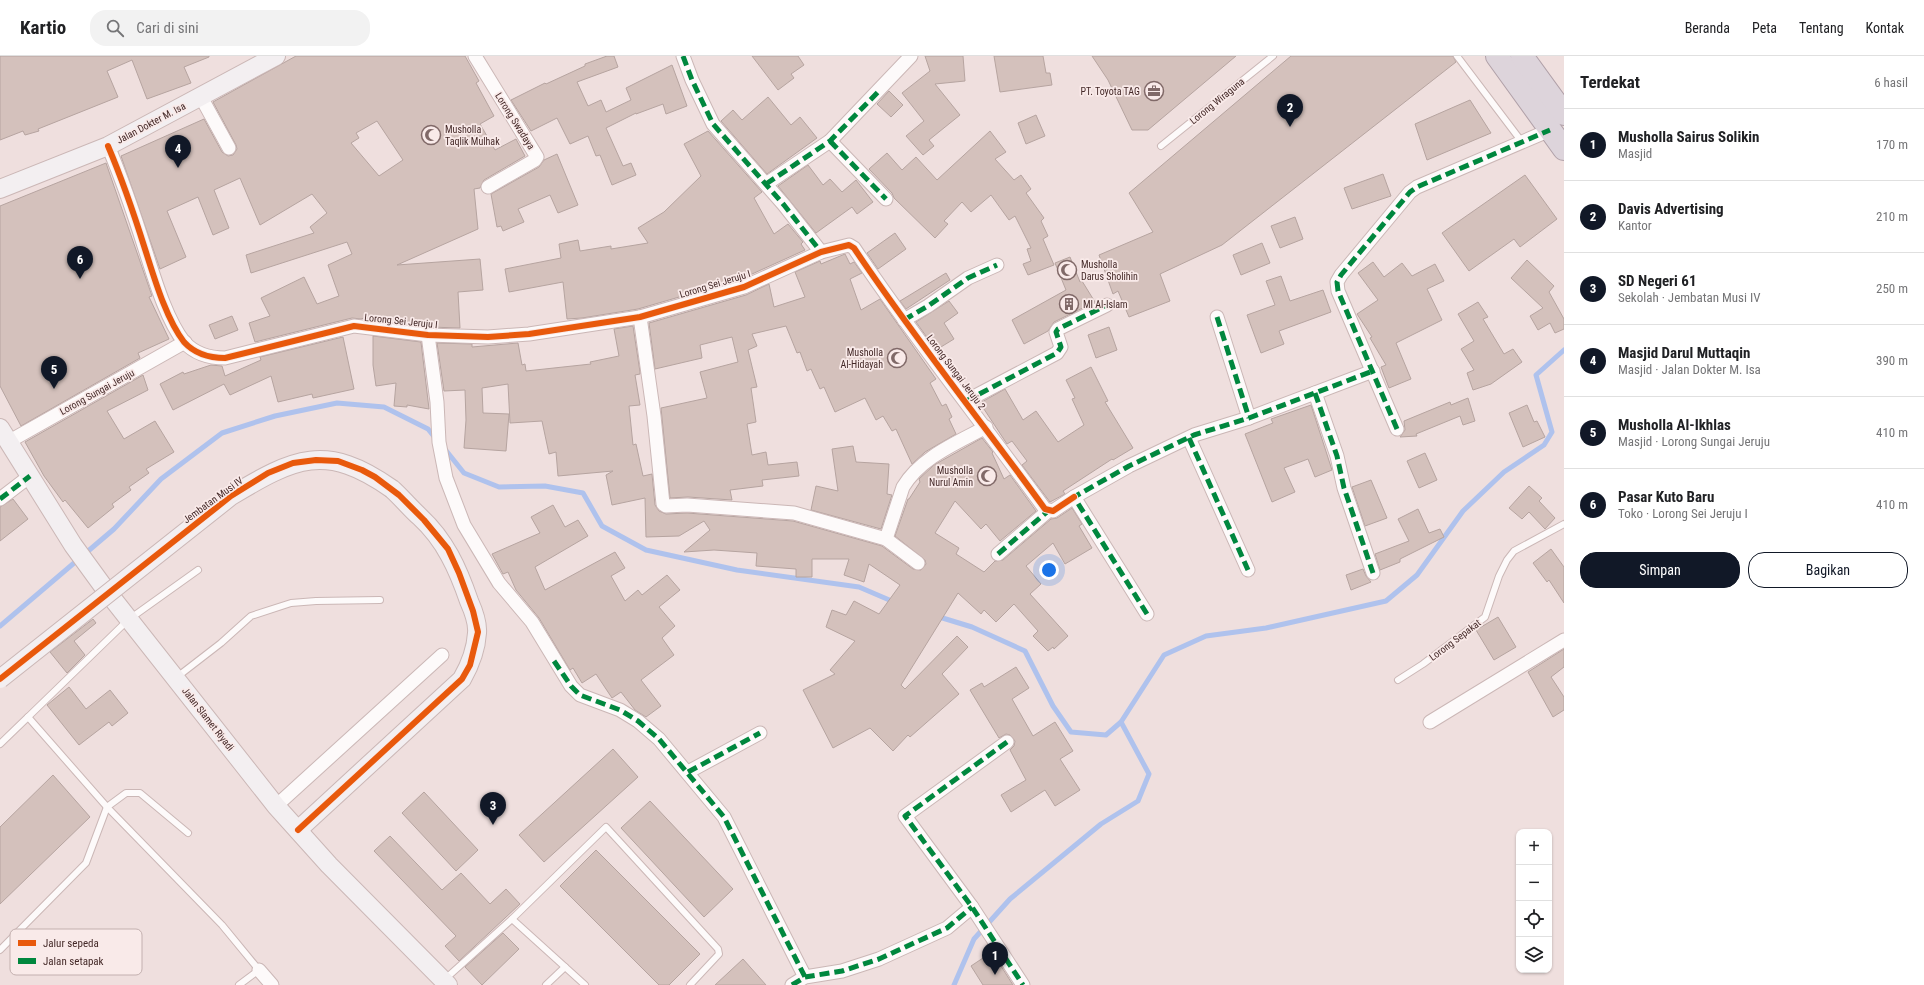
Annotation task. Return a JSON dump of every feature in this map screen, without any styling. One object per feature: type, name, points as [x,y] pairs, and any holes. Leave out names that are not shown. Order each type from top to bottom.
[{"type":"highway","points":[[1497,56],[1564,149]]},
{"type":"highway","points":[[1522,56],[1564,114]]},
{"type":"street","name":"Jalan Dokter M. Isa","points":[[0,189],[108,146],[276,56]]},
{"type":"street","name":"Lorong Swadaya","points":[[475,56],[537,157],[536,160],[488,187]]},
{"type":"street","points":[[683,56],[692,80],[713,124],[766,184],[821,252]]},
{"type":"street","points":[[766,184],[830,141],[911,56]]},
{"type":"street","points":[[201,96],[229,148]]},
{"type":"street","points":[[1397,429],[1338,291],[1337,282],[1410,192],[1416,187],[1550,130]]},
{"type":"street","points":[[830,141],[886,199]]},
{"type":"street","name":"Lorong Sei Jeruju I","points":[[108,146],[159,290],[175,326],[185,342],[209,358],[225,358],[354,326],[428,335],[488,337],[529,334],[640,316],[744,287],[821,252]]},
{"type":"street","name":"Lorong Sungai Jeruju 2","points":[[821,252],[845,245],[854,248],[904,320],[1048,511]]},
{"type":"street","points":[[904,320],[928,306],[968,278],[997,265]]},
{"type":"street","points":[[966,402],[1057,353],[1061,347],[1056,332],[1058,329],[1107,305]]},
{"type":"street","points":[[640,316],[654,416],[663,504],[666,506],[687,505],[794,513],[886,539],[918,563]]},
{"type":"street","points":[[1217,317],[1249,418]]},
{"type":"street","points":[[428,335],[437,402],[439,442],[446,478],[464,525],[500,583],[532,622],[571,686],[580,695],[620,710],[638,721],[659,739],[724,817],[805,977]]},
{"type":"street","name":"Lorong Sungai Jeruju","points":[[4,435],[185,342]]},
{"type":"street","points":[[998,554],[1048,511],[1053,511],[1074,497],[1129,466],[1189,438],[1249,418],[1373,371]]},
{"type":"street","points":[[1315,393],[1338,456],[1344,488],[1373,573]]},
{"type":"street","points":[[886,539],[908,479],[933,456],[986,427]]},
{"type":"street","name":"Jalan Slamet Riyadi","points":[[4,435],[73,545],[128,620],[176,678],[276,806],[329,865],[446,983]]},
{"type":"street","points":[[1189,438],[1248,570]]},
{"type":"street","name":"Jembatan Musi IV","points":[[0,679],[231,496],[268,473],[293,463],[316,460],[338,461],[362,470],[392,489],[441,540],[459,573],[473,611],[478,632],[470,665],[462,679],[298,830]]},
{"type":"street","points":[[0,499],[30,476]]},
{"type":"street","points":[[1074,497],[1147,614]]},
{"type":"street","points":[[1430,722],[1564,640]]},
{"type":"street","points":[[276,806],[442,655]]},
{"type":"street","points":[[688,772],[760,733]]},
{"type":"street","points":[[1007,742],[905,816],[972,907],[1023,985]]},
{"type":"street","points":[[792,985],[805,977],[842,971],[879,959],[947,928],[972,907]]},
{"type":"street","points":[[259,970],[272,985]]},
{"type":"lane","name":"Lorong Wiraguna","points":[[1161,146],[1273,56]]},
{"type":"lane","points":[[1457,56],[1522,142]]},
{"type":"lane","name":"Lorong Sepakat","points":[[1398,680],[1485,617],[1499,576],[1507,560],[1514,551],[1564,524]]},
{"type":"lane","points":[[0,744],[128,620],[198,570]]},
{"type":"lane","points":[[176,678],[221,643],[251,616],[291,604],[316,601],[380,600]]},
{"type":"lane","points":[[28,717],[107,807],[222,925],[259,970],[239,985]]},
{"type":"lane","points":[[21,929],[86,863],[107,807],[126,793],[140,793],[188,833]]},
{"type":"lane","points":[[446,983],[602,830],[608,828],[717,947],[719,954],[690,985]]},
{"type":"lane","points":[[512,919],[585,985]]},
{"type":"lane","points":[[0,950],[10,940]]},
{"type":"lane","points":[[546,985],[565,967]]},
{"type":"building","points":[[0,56],[209,57],[184,67],[191,83],[147,99],[132,60],[107,71],[118,97],[38,129],[39,131],[25,135],[23,131],[0,140]]},
{"type":"building","points":[[296,56],[465,56],[479,81],[476,83],[494,116],[480,124],[495,150],[516,139],[525,156],[484,180],[480,188],[474,189],[478,229],[397,265],[480,259],[483,290],[458,292],[460,328],[429,327],[368,320],[367,317],[361,319],[352,318],[255,342],[249,323],[270,316],[261,298],[304,277],[317,304],[339,296],[328,265],[352,254],[347,242],[251,273],[246,255],[314,233],[310,227],[327,213],[312,194],[260,225],[240,178],[214,190],[229,228],[213,235],[198,197],[167,211],[186,257],[160,269],[121,156],[204,119],[222,152],[228,156],[233,155],[237,149],[236,145],[213,102]],"holes":[[[377,121],[403,160],[379,176],[351,143],[359,138],[356,133]]]},
{"type":"building","points":[[607,56],[614,56],[618,67],[577,82],[588,106],[601,100],[606,112],[631,100],[626,88],[672,65],[687,106],[666,114],[663,104],[636,113],[606,128],[623,166],[631,163],[636,175],[612,185],[600,155],[596,156],[588,136],[570,144],[557,118],[531,131],[511,100],[545,83],[546,84],[585,66],[585,64]]},
{"type":"building","points":[[752,56],[798,56],[804,65],[791,74],[794,78],[778,90]]},
{"type":"building","points":[[925,56],[963,56],[965,81],[935,84],[960,115],[929,140],[934,146],[923,155],[906,136],[924,121],[902,93],[930,71]]},
{"type":"building","points":[[994,56],[1043,56],[1046,73],[1050,73],[1052,85],[1000,92]]},
{"type":"building","name":"PT. Toyota TAG","points":[[1092,56],[1236,56],[1148,130],[1132,130],[1108,80]]},
{"type":"building","points":[[1291,56],[1453,56],[1456,62],[1222,245],[1160,274],[1170,301],[1129,317],[1118,291],[1113,294],[1099,255],[1153,232],[1129,193]]},
{"type":"building","points":[[889,91],[903,105],[891,117],[877,104]]},
{"type":"building","points":[[768,97],[791,125],[800,117],[817,138],[767,174],[721,121],[733,110],[742,120]]},
{"type":"building","points":[[1470,100],[1491,133],[1427,160],[1415,124]]},
{"type":"building","points":[[1036,115],[1045,136],[1026,144],[1018,123]]},
{"type":"building","points":[[708,131],[762,192],[754,198],[774,234],[788,224],[803,242],[801,244],[805,250],[741,279],[638,309],[582,318],[567,319],[563,282],[509,292],[505,269],[561,258],[559,244],[578,240],[580,251],[611,246],[611,249],[648,243],[638,228],[664,212],[701,176],[684,144]]},
{"type":"building","points":[[990,131],[1006,152],[995,159],[1014,180],[1021,175],[1031,189],[1026,193],[1044,218],[1041,221],[1048,236],[1043,239],[1054,265],[1028,275],[1023,264],[1031,261],[1027,249],[1031,248],[1015,216],[1009,220],[991,195],[971,212],[962,202],[944,221],[948,224],[935,238],[894,198],[892,193],[869,169],[887,153],[902,170],[916,157],[937,180]]},
{"type":"building","points":[[557,154],[578,205],[558,213],[550,195],[518,209],[524,222],[503,231],[501,226],[497,227],[491,194],[539,167],[544,160]]},
{"type":"building","points":[[106,163],[152,296],[149,297],[169,339],[138,353],[140,358],[21,426],[0,386],[0,206]]},
{"type":"building","points":[[808,165],[823,185],[830,179],[842,192],[856,180],[873,202],[857,214],[852,207],[816,233],[778,186]]},
{"type":"building","points":[[1383,174],[1391,196],[1352,209],[1344,188]]},
{"type":"building","points":[[1525,175],[1557,219],[1520,247],[1514,239],[1469,271],[1442,233]]},
{"type":"building","points":[[1295,217],[1303,239],[1280,248],[1271,226]]},
{"type":"building","points":[[895,233],[906,249],[878,269],[867,253]]},
{"type":"building","points":[[1262,243],[1270,263],[1241,275],[1233,255]]},
{"type":"building","points":[[845,254],[850,264],[854,262],[862,273],[850,279],[861,310],[880,299],[936,379],[930,383],[942,406],[946,404],[952,417],[949,419],[956,434],[925,452],[912,464],[896,429],[892,431],[883,416],[876,420],[865,398],[835,412],[824,387],[820,389],[811,369],[807,371],[800,352],[797,353],[786,326],[752,334],[757,346],[748,350],[757,387],[751,388],[756,422],[747,424],[752,455],[766,452],[768,465],[797,462],[799,476],[762,480],[763,486],[730,490],[732,500],[688,497],[670,498],[661,408],[707,398],[700,372],[738,362],[732,337],[700,345],[702,358],[655,369],[649,323],[746,295],[769,284],[774,307],[805,297],[795,272],[820,261],[821,264]]},
{"type":"building","points":[[1070,257],[1080,282],[1082,281],[1095,302],[1054,322],[1048,331],[1024,344],[1012,320],[1066,290],[1055,263]]},
{"type":"building","points":[[1527,260],[1554,286],[1549,292],[1564,319],[1564,329],[1555,333],[1550,323],[1538,330],[1530,316],[1543,308],[1511,278]]},
{"type":"building","points":[[1373,262],[1384,277],[1402,263],[1412,276],[1435,264],[1444,281],[1427,289],[1442,320],[1396,343],[1411,379],[1389,388],[1381,367],[1386,365],[1370,338],[1372,337],[1357,314],[1378,300],[1358,273]]},
{"type":"building","points":[[946,273],[950,280],[906,309],[900,301]]},
{"type":"building","points":[[1281,276],[1290,301],[1323,290],[1331,312],[1279,331],[1284,344],[1261,353],[1247,315],[1275,305],[1266,281]]},
{"type":"building","points":[[949,301],[958,313],[944,323],[954,339],[936,350],[916,322]]},
{"type":"building","points":[[1478,302],[1488,317],[1483,319],[1504,354],[1513,349],[1522,362],[1491,384],[1473,390],[1467,373],[1474,370],[1461,349],[1474,341],[1458,314]]},
{"type":"building","points":[[232,316],[238,330],[215,339],[209,325]]},
{"type":"building","points":[[633,326],[640,372],[640,374],[635,375],[640,405],[629,406],[633,445],[636,444],[643,476],[652,474],[655,505],[659,511],[666,514],[687,513],[793,521],[882,546],[913,569],[921,570],[926,564],[925,560],[895,536],[908,499],[920,482],[919,479],[934,465],[982,438],[993,452],[992,453],[1004,479],[1010,475],[1036,511],[1000,541],[986,524],[981,529],[955,501],[935,533],[959,548],[956,554],[984,572],[995,561],[1003,560],[1051,519],[1057,518],[1072,508],[1082,524],[1079,526],[1092,548],[1065,564],[1053,543],[1026,566],[1041,584],[1030,594],[1068,636],[1054,649],[1053,647],[1048,651],[1033,636],[1038,631],[1014,604],[996,622],[984,610],[981,614],[958,593],[901,685],[905,689],[957,636],[968,647],[942,674],[959,694],[910,737],[908,735],[893,751],[870,728],[833,748],[803,690],[835,674],[830,670],[855,641],[826,627],[832,610],[846,615],[854,601],[879,614],[900,585],[869,564],[864,582],[844,575],[849,559],[812,559],[812,577],[796,577],[796,569],[756,566],[757,553],[714,550],[684,552],[710,530],[704,521],[679,536],[646,537],[645,498],[612,505],[606,475],[613,471],[558,476],[556,452],[549,454],[542,421],[510,423],[508,384],[482,388],[483,413],[509,414],[506,451],[464,448],[466,420],[465,390],[444,391],[437,343],[472,344],[472,347],[518,343],[522,365],[525,364],[526,371],[591,364],[590,362],[619,356],[614,329]]},
{"type":"building","points":[[1109,327],[1117,350],[1096,358],[1088,335]]},
{"type":"building","points":[[373,336],[421,342],[429,409],[407,405],[407,407],[394,406],[396,383],[376,386],[373,365]]},
{"type":"building","points":[[343,337],[354,389],[313,398],[312,394],[278,402],[271,376],[230,395],[224,384],[173,410],[160,384],[183,372],[184,374],[211,365],[222,366],[225,376],[261,360],[260,357]]},
{"type":"building","points":[[1091,367],[1108,401],[1105,402],[1133,448],[1113,460],[1112,459],[1063,491],[1065,494],[1050,502],[1022,465],[1027,461],[1012,441],[1007,444],[980,403],[1005,389],[1023,420],[1036,411],[1058,442],[1084,425],[1072,399],[1075,398],[1066,380]]},
{"type":"building","points":[[143,375],[148,390],[107,411],[124,439],[155,421],[174,452],[146,469],[149,473],[129,487],[131,490],[112,504],[114,507],[88,528],[65,500],[63,502],[44,476],[25,442]]},
{"type":"building","points":[[1468,398],[1475,421],[1463,425],[1460,416],[1416,434],[1417,436],[1400,437],[1405,430],[1404,421],[1450,402],[1451,405]]},
{"type":"building","points":[[1311,405],[1332,470],[1315,477],[1308,459],[1284,468],[1295,492],[1272,502],[1245,434],[1273,423],[1271,419]]},
{"type":"building","points":[[1527,405],[1534,422],[1537,421],[1545,437],[1523,447],[1509,413]]},
{"type":"building","points":[[853,446],[856,462],[889,464],[887,494],[892,495],[881,529],[811,510],[816,486],[838,491],[832,449]]},
{"type":"building","points":[[1425,453],[1437,480],[1419,488],[1407,461]]},
{"type":"building","points":[[1371,480],[1387,518],[1365,526],[1352,487]]},
{"type":"building","points":[[1529,486],[1542,498],[1539,501],[1555,518],[1545,529],[1529,512],[1522,519],[1509,508]]},
{"type":"building","points":[[13,499],[28,519],[0,541],[0,507]]},
{"type":"building","points":[[553,505],[565,527],[578,520],[588,536],[535,567],[545,590],[615,552],[625,568],[611,576],[625,601],[638,590],[642,595],[667,575],[680,590],[659,607],[675,626],[662,638],[674,655],[641,680],[661,706],[646,717],[635,710],[621,692],[612,698],[596,674],[582,683],[573,668],[570,670],[539,618],[516,590],[508,572],[503,574],[492,554],[540,533],[531,517]]},
{"type":"building","points":[[1418,509],[1429,533],[1440,529],[1444,537],[1400,559],[1400,562],[1380,570],[1375,554],[1409,541],[1398,519]]},
{"type":"building","points":[[1551,549],[1564,567],[1564,603],[1549,580],[1547,582],[1533,563]]},
{"type":"building","points":[[1363,569],[1371,582],[1351,590],[1346,575]]},
{"type":"building","points":[[1498,617],[1516,647],[1494,660],[1476,630]]},
{"type":"building","points":[[93,619],[96,623],[74,641],[85,655],[67,673],[50,652]]},
{"type":"building","points":[[1564,649],[1564,667],[1551,677],[1564,697],[1564,710],[1553,717],[1528,672]]},
{"type":"building","points":[[1016,667],[1029,688],[1012,699],[1033,736],[1055,722],[1073,751],[1060,759],[1080,790],[1055,806],[1045,790],[1011,812],[1001,795],[1026,780],[1010,750],[1014,746],[1015,741],[1010,735],[1006,734],[999,738],[970,690],[982,683],[984,687]]},
{"type":"building","points":[[69,687],[86,709],[110,690],[128,713],[112,726],[109,722],[79,745],[47,705]]},
{"type":"building","points":[[613,749],[638,777],[544,862],[519,835]]},
{"type":"building","points":[[53,775],[90,817],[0,904],[0,827]]},
{"type":"building","points":[[424,792],[478,850],[456,871],[402,813]]},
{"type":"building","points":[[650,801],[733,889],[704,917],[621,828]]},
{"type":"building","points":[[390,836],[442,890],[461,873],[490,904],[506,889],[520,904],[459,961],[445,946],[456,936],[374,851]]},
{"type":"building","points":[[596,850],[700,954],[669,985],[659,985],[560,886]]},
{"type":"building","points":[[503,933],[519,949],[482,985],[465,967]]},
{"type":"building","points":[[992,952],[1013,985],[983,985],[971,966]]},
{"type":"building","points":[[743,959],[766,985],[715,985]]},
{"type":"waterway","points":[[954,985],[974,939],[1010,899],[1101,824],[1138,801],[1149,774],[1121,722],[1164,655],[1206,636],[1266,628],[1386,601],[1417,575],[1463,511],[1504,472],[1544,445],[1552,432],[1536,375],[1564,350]]},
{"type":"waterway","points":[[0,626],[114,529],[161,479],[222,433],[275,416],[337,403],[384,407],[428,429],[436,439]]},
{"type":"waterway","points":[[444,448],[464,473],[499,487],[545,486],[583,493],[602,526],[646,550],[737,570],[859,587],[894,602]]},
{"type":"waterway","points":[[936,616],[972,627],[1025,651],[1053,706],[1071,732],[1106,735],[1121,722]]},
{"type":"marked path","points":[[683,56],[692,80],[713,124],[784,205],[821,252]]},
{"type":"marked path","points":[[766,184],[830,141],[878,92]]},
{"type":"marked path","points":[[1397,429],[1338,291],[1337,282],[1341,275],[1410,192],[1417,187],[1550,130]]},
{"type":"marked path","points":[[830,141],[886,199]]},
{"type":"marked path","points":[[904,320],[928,306],[968,278],[997,265]]},
{"type":"marked path","points":[[966,401],[1057,353],[1061,347],[1056,332],[1058,329],[1107,305]]},
{"type":"marked path","points":[[1217,317],[1249,418]]},
{"type":"marked path","points":[[1147,614],[1074,497],[1129,466],[1194,435],[1249,418],[1373,371]]},
{"type":"marked path","points":[[1315,393],[1337,456],[1344,488],[1373,573]]},
{"type":"marked path","points":[[1189,438],[1248,570]]},
{"type":"marked path","points":[[0,499],[30,476]]},
{"type":"marked path","points":[[998,554],[1048,511]]},
{"type":"marked path","points":[[554,661],[571,686],[580,695],[620,710],[638,721],[659,739],[724,817],[805,977]]},
{"type":"marked path","points":[[688,772],[760,733]]},
{"type":"marked path","points":[[1007,742],[905,816],[972,907],[1023,985]]},
{"type":"marked path","points":[[792,985],[805,977],[842,971],[879,959],[947,928],[972,907]]},
{"type":"cycle path","points":[[108,146],[128,197],[166,310],[184,342],[193,350],[203,354],[225,358],[354,326],[428,335],[488,337],[529,334],[640,317],[744,287],[821,252],[849,245],[854,248],[924,347],[1045,509],[1053,511],[1074,497]]},
{"type":"cycle path","points":[[0,679],[231,496],[268,473],[293,463],[316,460],[338,461],[362,470],[375,477],[399,495],[424,520],[448,549],[459,573],[473,611],[478,632],[470,665],[462,679],[298,830]]},
{"type":"place","name":"PT. Toyota TAG","points":[[1154,91]]},
{"type":"place","name":"Davis Advertising","points":[[1290,127]]},
{"type":"place","name":"Musholla Taqlik Mulhak","points":[[431,135]]},
{"type":"place","name":"Masjid Darul Muttaqin","points":[[178,168]]},
{"type":"place","name":"Musholla Darus Sholihin","points":[[1067,270]]},
{"type":"place","name":"Pasar Kuto Baru","points":[[80,279]]},
{"type":"place","name":"MI Al-Islam","points":[[1069,304]]},
{"type":"place","name":"Musholla Al-Hidayah","points":[[897,358]]},
{"type":"place","name":"Musholla Al-Ikhlas","points":[[54,389]]},
{"type":"place","name":"Musholla Nurul Amin","points":[[987,476]]},
{"type":"place","name":"SD Negeri 61","points":[[493,825]]},
{"type":"place","name":"Musholla Sairus Solikin","points":[[995,975]]}]
